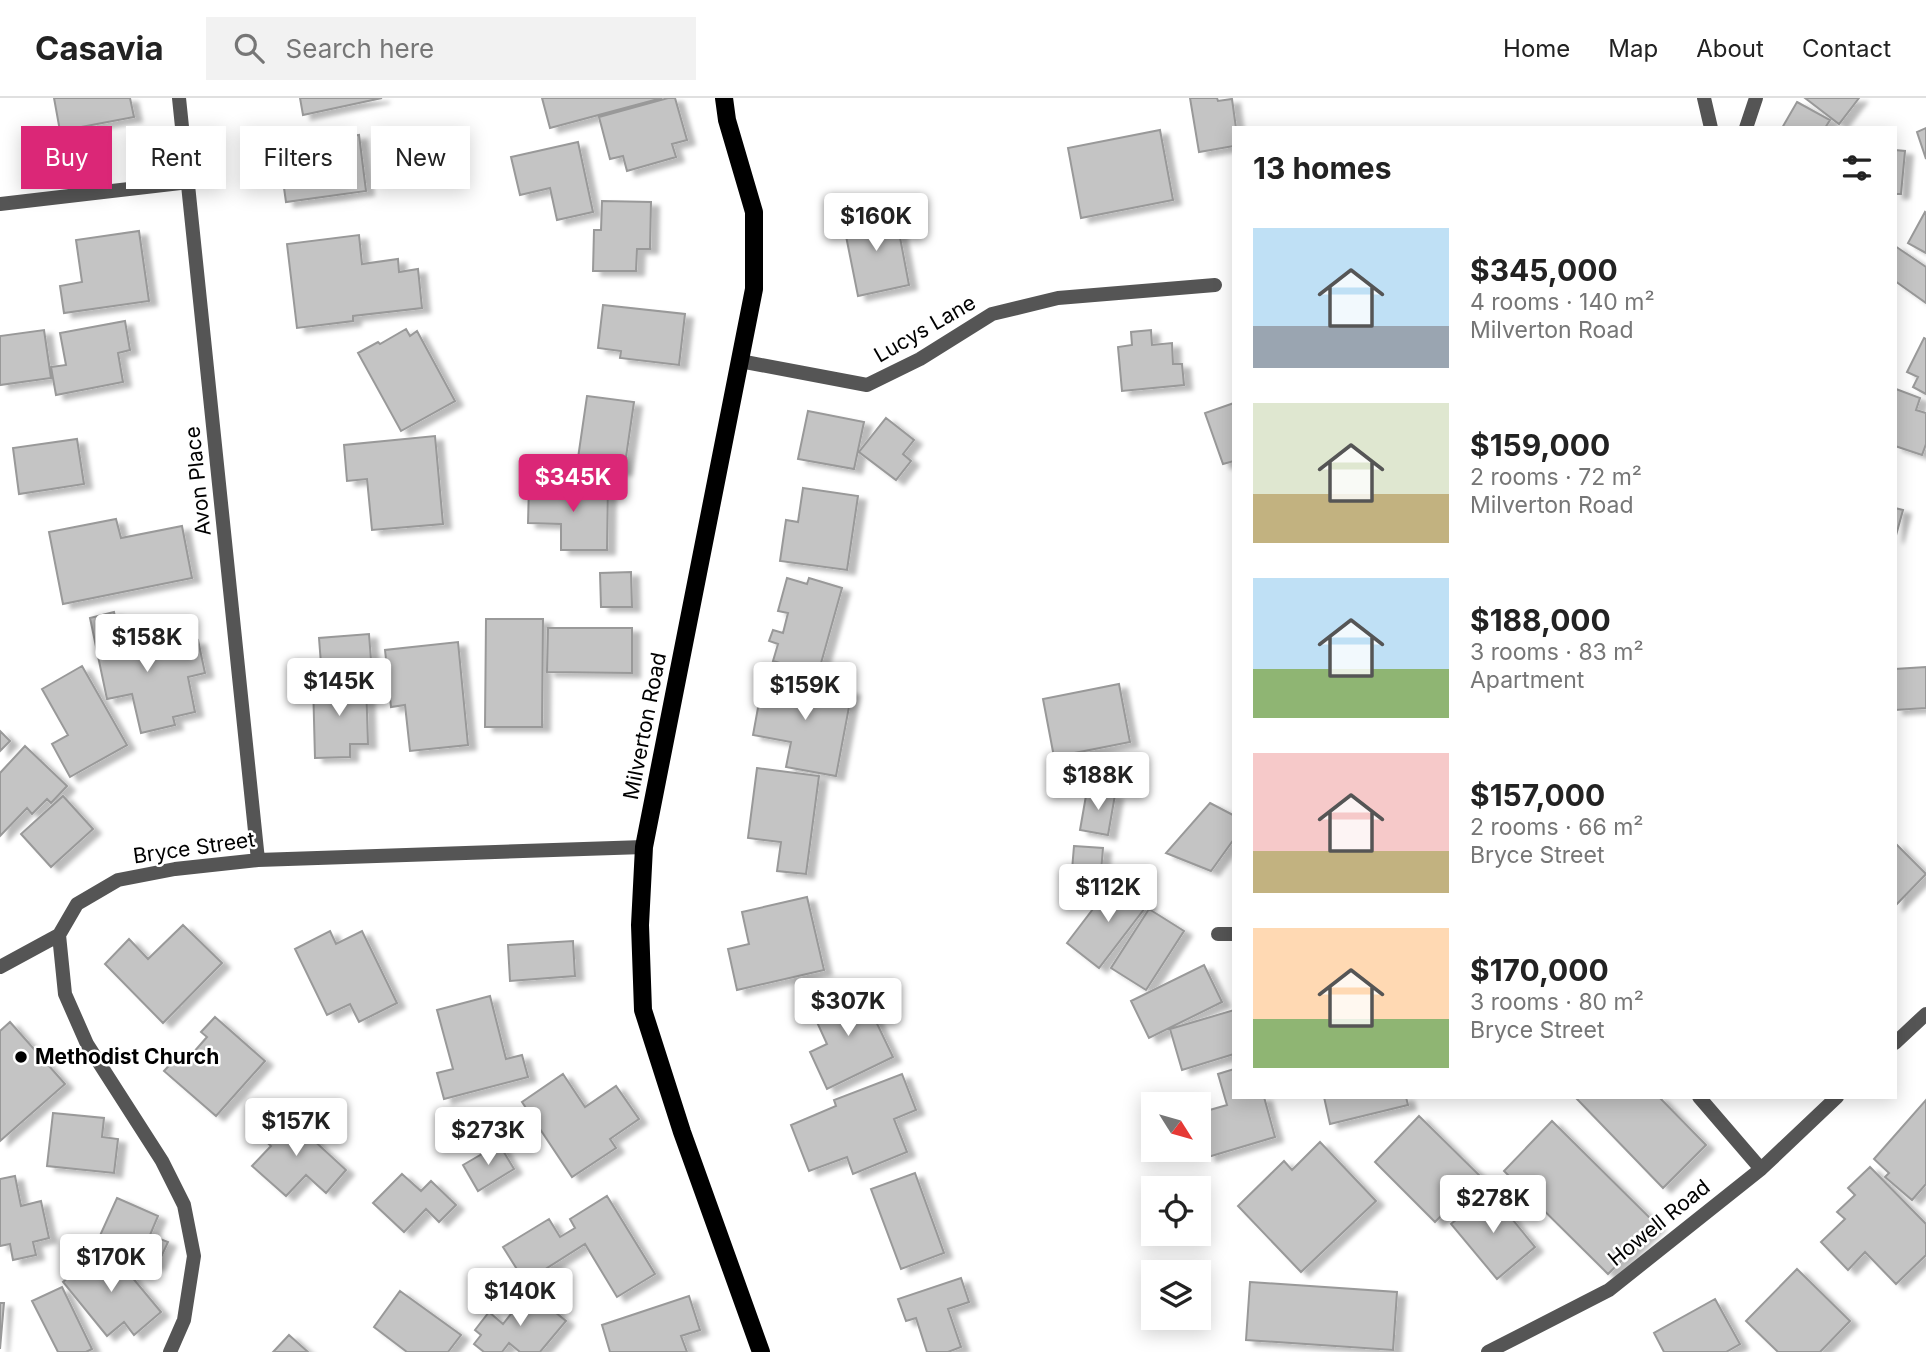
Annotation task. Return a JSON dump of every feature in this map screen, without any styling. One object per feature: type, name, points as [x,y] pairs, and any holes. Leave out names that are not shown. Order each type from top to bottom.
[{"type":"main road","name":"Milverton Road","points":[[724,98],[727,120],[754,212],[754,289],[644,847],[640,925],[643,1010],[682,1132],[761,1352]]},
{"type":"street","name":"Avon Place","points":[[179,98],[182,126]]},
{"type":"street","points":[[1704,98],[1711,126]]},
{"type":"street","points":[[1747,126],[1756,98]]},
{"type":"street","points":[[0,204],[129,189]]},
{"type":"street","name":"Avon Place","points":[[190,189],[258,860]]},
{"type":"street","name":"Lucys Lane","points":[[740,361],[867,385],[920,359],[992,314],[1058,298],[1215,285]]},
{"type":"street","name":"Bryce Street","points":[[60,935],[77,904],[118,880],[175,869],[258,860],[644,847]]},
{"type":"street","points":[[1217,934],[1232,934]]},
{"type":"street","points":[[0,967],[60,935],[65,994],[82,1031],[162,1161],[184,1205],[194,1256],[184,1320],[170,1352]]},
{"type":"street","points":[[1897,1041],[1926,1014]]},
{"type":"street","points":[[1701,1099],[1761,1169]]},
{"type":"street","name":"Howell Road","points":[[1488,1352],[1609,1290],[1761,1169],[1835,1099]]},
{"type":"building","points":[[54,98],[130,98],[134,117],[86,126],[59,126]]},
{"type":"building","points":[[300,98],[382,98],[303,115]]},
{"type":"building","points":[[542,98],[662,98],[550,128]]},
{"type":"building","points":[[675,98],[687,140],[672,144],[676,157],[627,171],[623,156],[610,159],[599,117]]},
{"type":"building","points":[[1190,98],[1217,98],[1218,101],[1232,99],[1236,126],[1232,126],[1232,146],[1199,152]]},
{"type":"building","points":[[1805,98],[1859,98],[1839,124]]},
{"type":"building","points":[[1797,102],[1830,120],[1826,126],[1783,126]]},
{"type":"building","points":[[1926,128],[1926,159],[1917,132]]},
{"type":"building","points":[[1160,130],[1173,200],[1081,218],[1068,148]]},
{"type":"building","points":[[359,135],[366,191],[286,202],[284,189],[357,189]]},
{"type":"building","points":[[578,142],[593,212],[557,220],[550,188],[520,195],[511,157]]},
{"type":"building","points":[[1897,150],[1905,151],[1901,194],[1897,194]]},
{"type":"building","points":[[602,201],[651,202],[650,249],[637,249],[636,271],[593,271],[594,230],[601,230]]},
{"type":"building","points":[[895,211],[909,285],[858,296],[843,221]]},
{"type":"building","points":[[1926,213],[1926,253],[1908,243]]},
{"type":"building","points":[[139,231],[149,301],[64,313],[60,286],[82,282],[76,240]]},
{"type":"building","points":[[359,235],[362,264],[398,259],[399,272],[418,269],[422,308],[353,316],[353,321],[297,328],[287,244]]},
{"type":"building","points":[[1897,247],[1926,267],[1926,303],[1897,282]]},
{"type":"building","points":[[603,305],[685,314],[679,365],[620,358],[621,351],[598,348]]},
{"type":"building","points":[[125,321],[130,350],[118,353],[123,382],[56,395],[51,367],[66,365],[60,333]]},
{"type":"building","points":[[406,329],[410,336],[417,331],[455,401],[401,431],[358,353]]},
{"type":"building","points":[[44,330],[51,378],[0,385],[0,336]]},
{"type":"building","points":[[1151,330],[1152,345],[1172,343],[1173,364],[1182,364],[1184,385],[1122,391],[1118,347],[1132,345],[1131,332]]},
{"type":"building","points":[[1924,338],[1926,394],[1913,387],[1918,377],[1907,372]]},
{"type":"building","points":[[1897,389],[1920,398],[1916,410],[1926,413],[1926,444],[1922,455],[1897,447]]},
{"type":"building","points":[[587,396],[634,402],[624,471],[577,465]]},
{"type":"building","points":[[1232,404],[1232,462],[1223,464],[1205,413]]},
{"type":"building","points":[[808,411],[864,422],[854,469],[798,459]]},
{"type":"building","points":[[886,418],[914,440],[903,454],[911,461],[896,480],[859,452]]},
{"type":"building","points":[[435,436],[443,524],[372,530],[367,479],[347,481],[344,445]]},
{"type":"building","points":[[77,439],[84,484],[19,494],[13,448]]},
{"type":"building","points":[[529,485],[608,486],[607,550],[561,550],[561,524],[528,523]]},
{"type":"building","points":[[803,488],[858,496],[847,570],[780,561],[786,520],[798,522]]},
{"type":"building","points":[[1897,508],[1903,510],[1897,532]]},
{"type":"building","points":[[116,519],[121,538],[182,526],[192,578],[63,604],[49,532]]},
{"type":"building","points":[[631,572],[632,607],[601,607],[600,573]]},
{"type":"building","points":[[787,578],[807,584],[809,578],[842,588],[818,674],[773,661],[778,644],[769,641],[773,630],[783,633],[788,613],[778,611]]},
{"type":"building","points":[[114,612],[121,645],[140,641],[143,652],[198,640],[205,673],[188,677],[195,712],[173,717],[175,725],[141,733],[132,694],[107,699],[90,618]]},
{"type":"building","points":[[486,619],[543,619],[542,727],[485,727]]},
{"type":"building","points":[[548,628],[632,628],[632,673],[547,672]]},
{"type":"building","points":[[369,634],[372,673],[322,677],[319,638]]},
{"type":"building","points":[[458,642],[468,745],[410,751],[405,705],[391,707],[385,650]]},
{"type":"building","points":[[82,666],[127,745],[70,777],[52,744],[68,735],[42,689]]},
{"type":"building","points":[[1926,667],[1926,708],[1897,710],[1897,669]]},
{"type":"building","points":[[764,675],[852,691],[836,776],[786,767],[791,742],[753,735]]},
{"type":"building","points":[[366,681],[368,744],[350,744],[350,757],[315,758],[313,682]]},
{"type":"building","points":[[1119,684],[1130,742],[1054,757],[1043,699]]},
{"type":"building","points":[[0,731],[10,741],[0,751]]},
{"type":"building","points":[[25,746],[67,786],[51,803],[47,799],[32,814],[27,808],[0,836],[0,773]]},
{"type":"building","points":[[757,768],[819,776],[806,874],[777,871],[781,842],[748,838]]},
{"type":"building","points":[[1087,790],[1115,795],[1108,835],[1080,830]]},
{"type":"building","points":[[63,796],[93,829],[51,867],[21,834]]},
{"type":"building","points":[[1210,803],[1232,814],[1232,842],[1211,871],[1166,853]]},
{"type":"building","points":[[1897,845],[1926,874],[1897,904]]},
{"type":"building","points":[[1074,846],[1103,848],[1099,896],[1070,894]]},
{"type":"building","points":[[1116,879],[1148,904],[1099,968],[1067,943]]},
{"type":"building","points":[[807,897],[824,970],[737,990],[728,949],[749,944],[742,912]]},
{"type":"building","points":[[1149,909],[1184,931],[1146,990],[1111,968]]},
{"type":"building","points":[[183,925],[222,963],[163,1023],[105,964],[129,939],[148,959]]},
{"type":"building","points":[[330,931],[336,944],[362,931],[397,1003],[359,1022],[350,1004],[327,1015],[295,949]]},
{"type":"building","points":[[573,941],[575,976],[510,981],[508,945]]},
{"type":"building","points":[[1204,965],[1222,1002],[1149,1038],[1131,1001]]},
{"type":"building","points":[[859,986],[893,1057],[827,1089],[810,1052],[827,1044],[811,1009]]},
{"type":"building","points":[[490,996],[506,1059],[522,1055],[528,1077],[444,1099],[437,1073],[453,1069],[437,1010]]},
{"type":"building","points":[[1232,1011],[1232,1055],[1182,1070],[1170,1029]]},
{"type":"building","points":[[215,1017],[265,1061],[216,1116],[164,1071],[178,1056],[185,1062],[207,1037],[201,1032]]},
{"type":"building","name":"Methodist Church","points":[[10,1022],[65,1084],[0,1141],[0,1031]]},
{"type":"building","points":[[1232,1070],[1232,1099],[1265,1099],[1275,1137],[1211,1156],[1211,1110],[1227,1105],[1218,1074]]},
{"type":"building","points":[[563,1074],[585,1107],[616,1086],[639,1119],[610,1139],[616,1148],[572,1177],[522,1102]]},
{"type":"building","points":[[902,1074],[916,1110],[894,1119],[907,1152],[853,1174],[847,1157],[809,1171],[791,1125],[836,1106],[834,1100]]},
{"type":"building","points":[[1324,1099],[1406,1099],[1408,1105],[1330,1124]]},
{"type":"building","points":[[1577,1099],[1661,1099],[1706,1145],[1663,1188]]},
{"type":"building","points":[[1926,1100],[1926,1184],[1912,1200],[1885,1177],[1889,1173],[1874,1159]]},
{"type":"building","points":[[283,1112],[346,1170],[326,1193],[306,1175],[286,1196],[252,1166],[271,1146],[261,1137]]},
{"type":"building","points":[[53,1113],[104,1118],[102,1137],[118,1139],[114,1173],[47,1166]]},
{"type":"building","points":[[1419,1116],[1480,1176],[1435,1222],[1375,1162]]},
{"type":"building","points":[[1552,1121],[1657,1225],[1608,1274],[1504,1171]]},
{"type":"building","points":[[1320,1142],[1376,1201],[1301,1272],[1238,1206],[1284,1161],[1292,1170]]},
{"type":"building","points":[[499,1144],[514,1169],[478,1191],[463,1165]]},
{"type":"building","points":[[1870,1167],[1926,1224],[1926,1255],[1896,1284],[1865,1252],[1848,1270],[1821,1242],[1845,1219],[1837,1212],[1855,1195],[1848,1188]]},
{"type":"building","points":[[915,1173],[944,1253],[901,1269],[871,1189]]},
{"type":"building","points":[[402,1174],[421,1191],[431,1181],[456,1205],[439,1222],[426,1209],[404,1232],[373,1203]]},
{"type":"building","points":[[15,1176],[21,1206],[41,1201],[49,1238],[33,1242],[36,1255],[13,1260],[10,1244],[0,1246],[0,1179]]},
{"type":"building","points":[[1490,1192],[1535,1247],[1497,1279],[1451,1224]]},
{"type":"building","points":[[607,1196],[655,1274],[617,1297],[585,1244],[525,1282],[503,1247],[549,1219],[560,1237],[575,1228],[570,1219]]},
{"type":"building","points":[[117,1198],[158,1216],[150,1235],[168,1242],[157,1266],[98,1240]]},
{"type":"building","points":[[106,1246],[161,1312],[134,1335],[124,1322],[107,1336],[63,1282]]},
{"type":"building","points":[[1797,1269],[1850,1321],[1820,1352],[1778,1352],[1746,1321]]},
{"type":"building","points":[[961,1278],[969,1302],[948,1309],[961,1347],[948,1352],[927,1352],[916,1318],[906,1321],[898,1299]]},
{"type":"building","points":[[1250,1282],[1397,1292],[1393,1350],[1246,1340]]},
{"type":"building","points":[[62,1287],[92,1349],[86,1352],[58,1352],[32,1301]]},
{"type":"building","points":[[400,1291],[461,1335],[448,1352],[407,1352],[374,1327]]},
{"type":"building","points":[[529,1291],[566,1321],[540,1352],[520,1352],[509,1343],[502,1352],[484,1352],[474,1344],[481,1335],[475,1330],[489,1312],[503,1324]]},
{"type":"building","points":[[689,1296],[700,1330],[681,1336],[687,1352],[610,1352],[602,1325]]},
{"type":"building","points":[[1715,1299],[1740,1344],[1726,1352],[1664,1352],[1654,1333]]},
{"type":"building","points":[[0,1303],[4,1303],[0,1349]]},
{"type":"building","points":[[289,1335],[308,1352],[273,1352]]},
{"type":"place","name":"Methodist Church","points":[[21,1057]]}]
